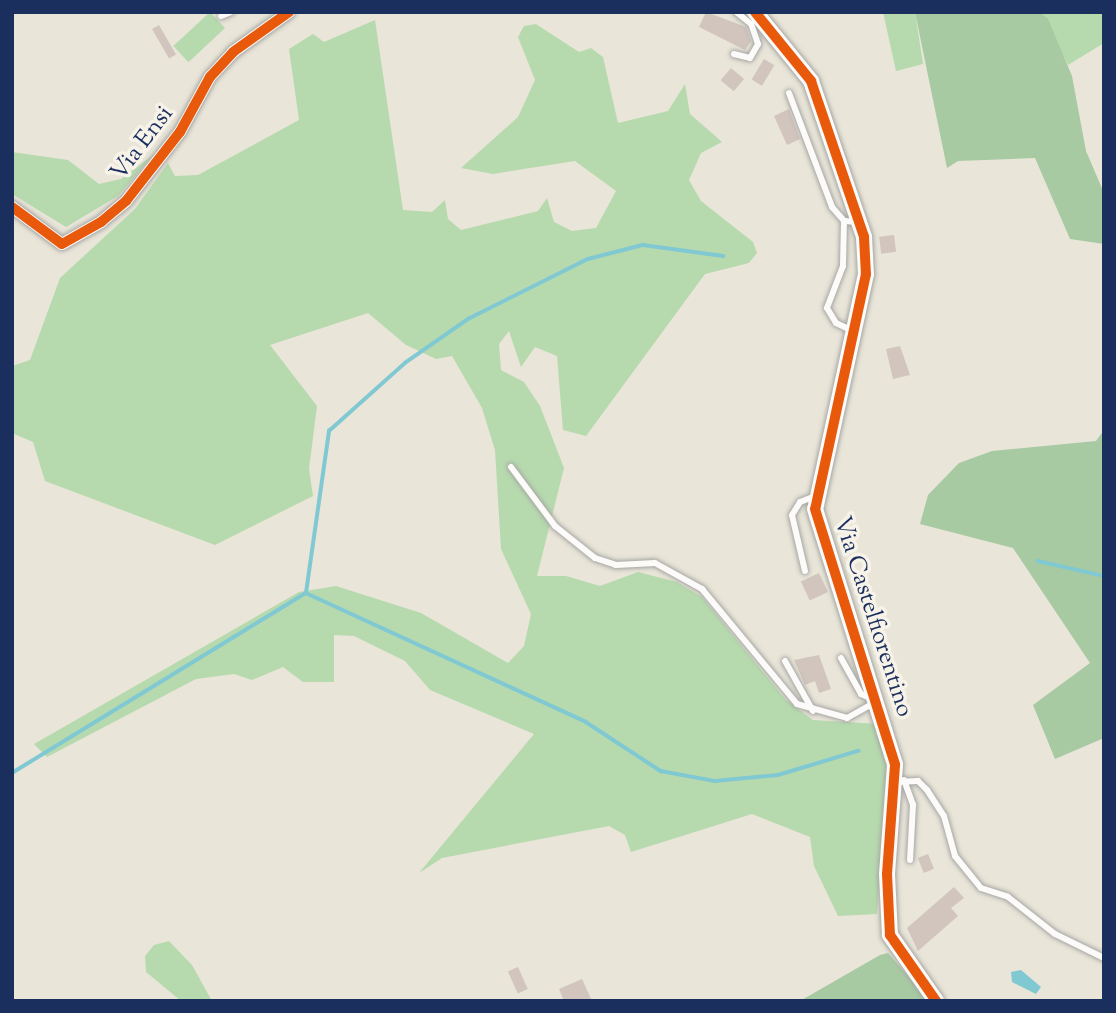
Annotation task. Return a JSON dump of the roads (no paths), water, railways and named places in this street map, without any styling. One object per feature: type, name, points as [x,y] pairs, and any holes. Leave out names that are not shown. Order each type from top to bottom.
[{"type":"street","name":"Via Ensi","points":[[12,207],[62,244],[101,222],[126,201],[180,132],[211,77],[233,52],[289,12]]},
{"type":"street","name":"Via Castelfiorentino","points":[[755,12],[811,81],[867,262],[816,496],[818,522],[877,700],[899,781],[887,874],[890,935],[936,1001]]},
{"type":"lane","points":[[221,16],[231,12]]},
{"type":"lane","points":[[734,54],[750,58],[758,44],[751,24],[736,12]]},
{"type":"lane","points":[[789,93],[832,207],[853,222],[843,266],[827,308],[836,323],[853,330]]},
{"type":"lane","points":[[511,467],[555,526],[595,558],[615,565],[655,563],[702,589],[797,705],[814,712],[847,718],[877,700]]},
{"type":"lane","points":[[805,571],[792,514],[800,502],[816,496]]},
{"type":"lane","points":[[841,658],[861,694],[877,700]]},
{"type":"lane","points":[[785,661],[814,712]]},
{"type":"lane","points":[[899,781],[913,805],[910,860]]},
{"type":"lane","points":[[899,781],[927,790],[944,816],[955,856],[981,888],[1008,897],[1055,934],[1104,958]]},
{"type":"water","points":[[1021,970],[1041,987],[1036,994],[1012,982],[1011,972]]},
{"type":"waterway","points":[[12,773],[306,593],[329,431],[405,363],[468,319],[588,259],[643,245],[723,256]]},
{"type":"waterway","points":[[1038,561],[1104,576]]},
{"type":"waterway","points":[[306,593],[586,722],[661,771],[715,781],[778,775],[858,751]]},
{"type":"waterway","points":[[129,1001],[157,1001]]}]
